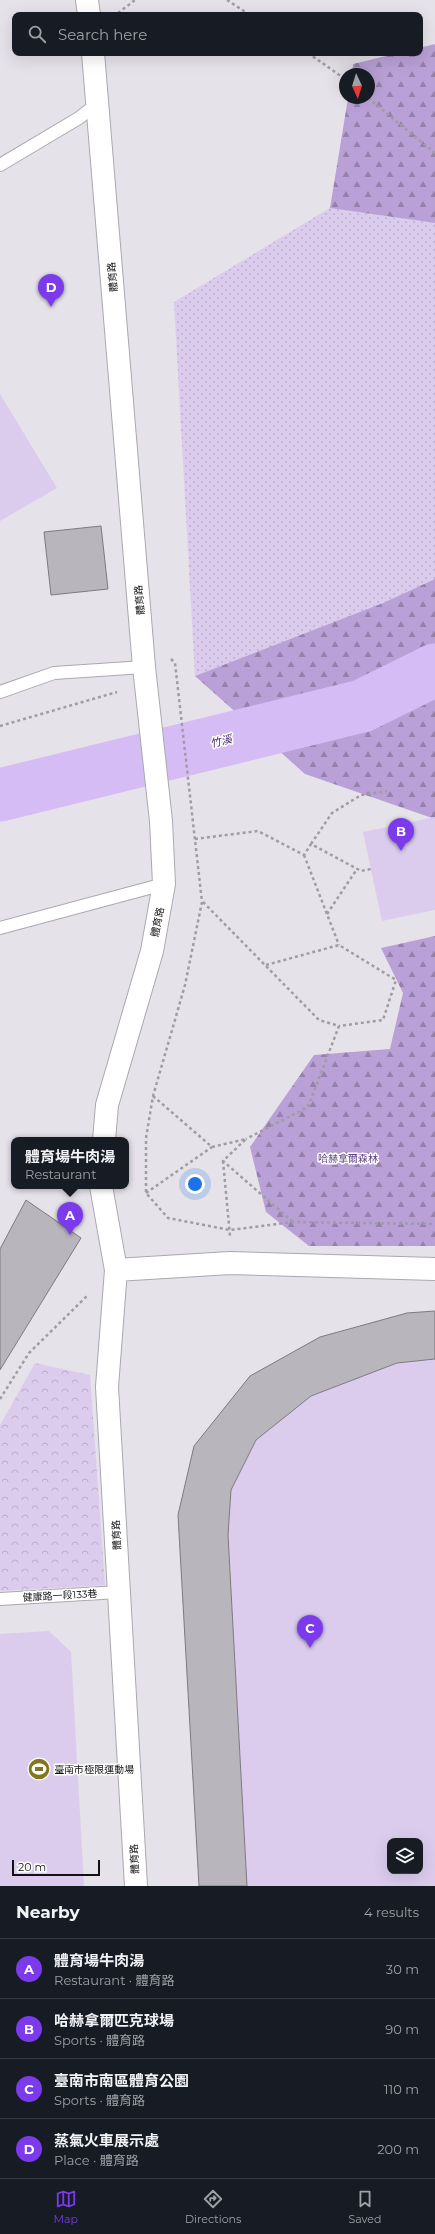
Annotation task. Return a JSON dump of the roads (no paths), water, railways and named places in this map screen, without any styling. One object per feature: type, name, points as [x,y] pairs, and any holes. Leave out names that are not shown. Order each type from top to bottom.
[{"type":"street","points":[[87,0],[89,12]]},
{"type":"street","name":"體育路","points":[[93,56],[145,673],[161,821],[164,884],[152,951],[107,1105],[104,1137]]},
{"type":"street","name":"體育路","points":[[102,1189],[116,1270],[107,1387],[136,1886]]},
{"type":"street","points":[[116,1270],[230,1263],[435,1269]]},
{"type":"lane","points":[[0,165],[79,118],[98,104]]},
{"type":"lane","points":[[0,692],[54,673],[145,673]]},
{"type":"lane","points":[[0,928],[164,884]]},
{"type":"lane","name":"健康路一段133巷","points":[[0,1599],[119,1592]]},
{"type":"waterway","name":"竹溪","points":[[0,795],[362,706],[435,670]]},
{"type":"place","name":"蒸氣火車展示處","points":[[51,307]]},
{"type":"place","name":"哈赫拿爾匹克球場","points":[[401,851]]},
{"type":"place","name":"體育場牛肉湯","points":[[70,1235]]},
{"type":"place","name":"臺南市南區體育公園","points":[[310,1648]]},
{"type":"place","name":"臺南市極限運動場","points":[[39,1769]]},
{"type":"park label","name":"哈赫拿爾森林","points":[[348,1158]]}]
